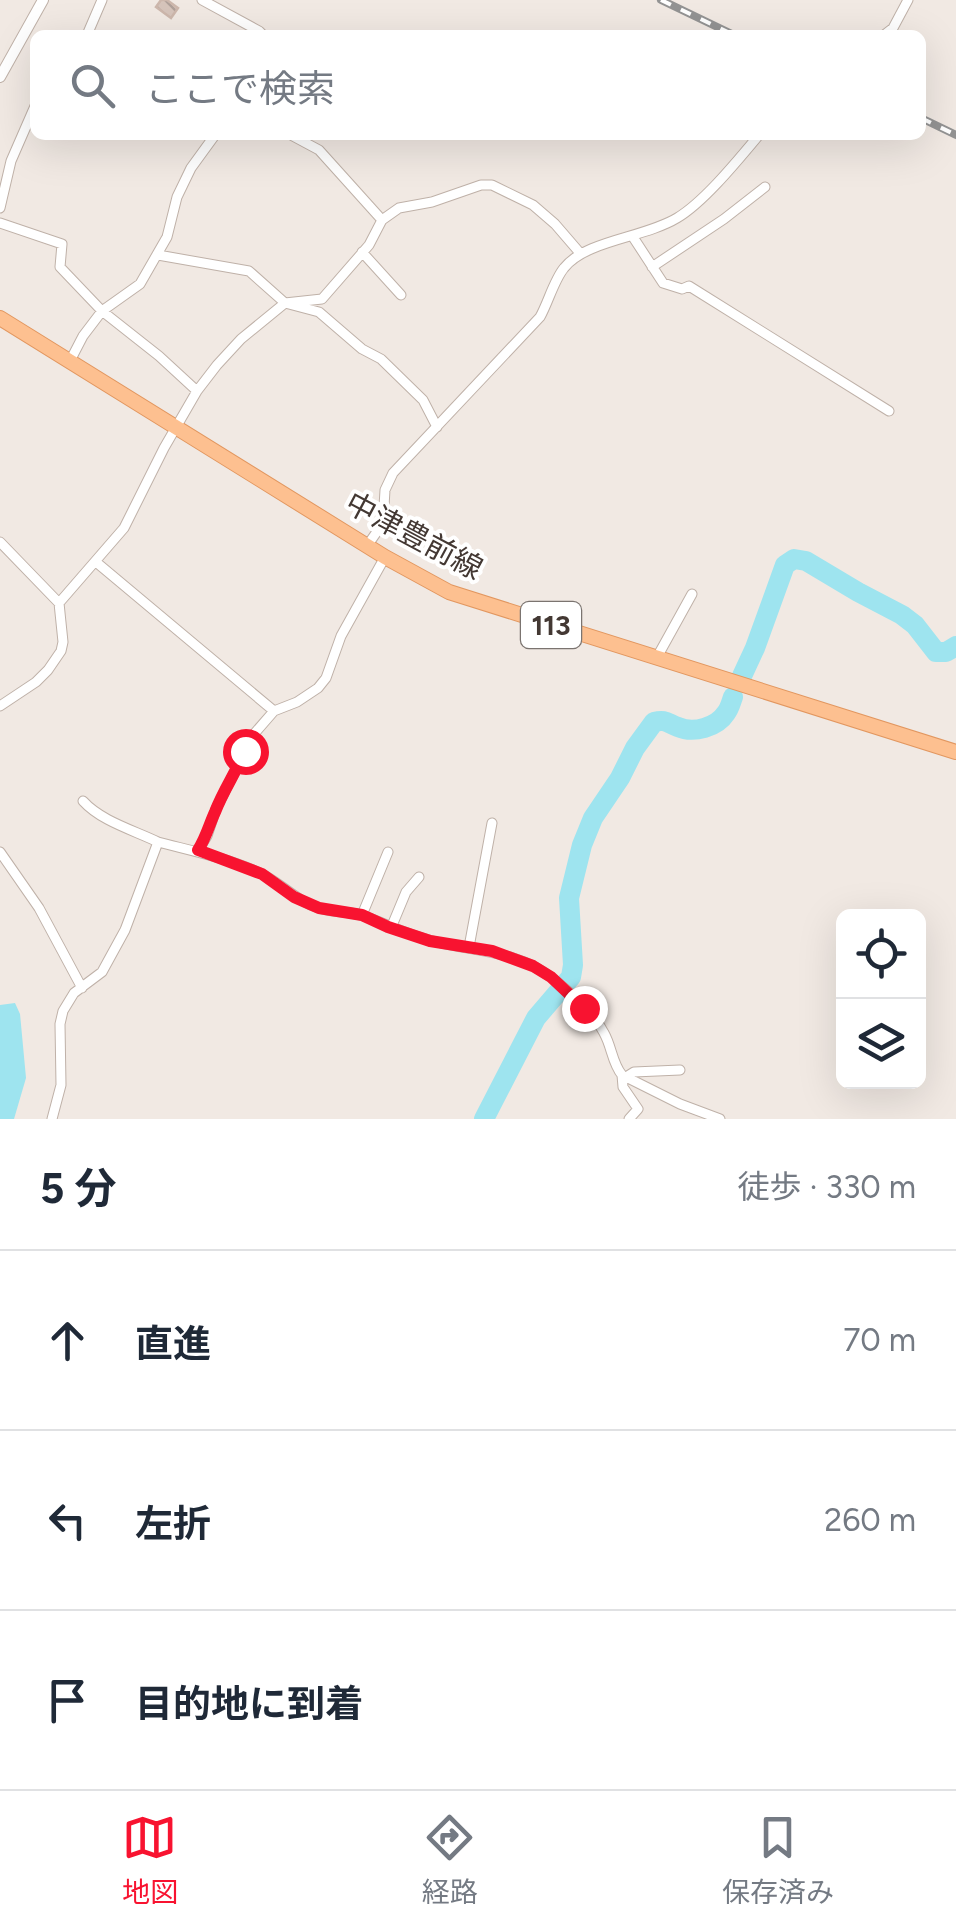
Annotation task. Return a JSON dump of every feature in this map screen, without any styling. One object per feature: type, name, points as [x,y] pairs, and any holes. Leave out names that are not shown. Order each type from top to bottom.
[{"type":"main road","name":"中津豊前線","points":[[0,318],[385,557],[450,592],[956,752]]},
{"type":"street","points":[[0,77],[42,0]]},
{"type":"street","points":[[89,30],[102,0]]},
{"type":"street","points":[[204,0],[258,30]]},
{"type":"street","points":[[890,30],[908,0]]},
{"type":"street","points":[[0,208],[12,161],[30,118]]},
{"type":"street","points":[[70,360],[102,311],[140,284],[167,237],[177,198],[191,168],[211,140]]},
{"type":"street","points":[[300,140],[319,150],[382,220]]},
{"type":"street","points":[[367,546],[383,524],[385,490],[393,473],[540,317],[562,270],[580,253],[680,217],[754,140]]},
{"type":"street","points":[[60,602],[124,528],[175,428],[217,365],[241,339],[285,303],[322,299],[368,245],[382,220],[399,208],[492,185],[532,204],[556,224],[580,253]]},
{"type":"street","points":[[652,267],[765,186]]},
{"type":"street","points":[[0,223],[62,244],[60,267],[102,311],[197,392]]},
{"type":"street","points":[[633,237],[663,283],[682,289],[689,286],[889,411]]},
{"type":"street","points":[[362,252],[402,295]]},
{"type":"street","points":[[158,254],[250,271],[285,303],[319,312],[362,350],[381,359],[423,400],[437,426]]},
{"type":"street","points":[[0,542],[60,602],[63,624],[61,651],[48,670],[0,706]]},
{"type":"street","points":[[198,850],[254,734],[274,710],[297,702],[326,678],[340,636],[385,557]]},
{"type":"street","points":[[96,562],[274,710]]},
{"type":"street","points":[[656,659],[692,594]]},
{"type":"street","points":[[83,801],[106,820],[158,842],[198,850],[262,874],[294,897],[319,908],[362,915],[430,941],[492,951],[533,966],[584,1008],[604,1033],[617,1069],[624,1076],[720,1119]]},
{"type":"street","points":[[469,948],[492,823]]},
{"type":"street","points":[[52,1119],[61,1085],[61,1017],[74,993],[102,972],[125,930],[158,842]]},
{"type":"street","points":[[0,852],[39,908],[82,988]]},
{"type":"street","points":[[362,915],[388,852]]},
{"type":"street","points":[[391,928],[406,892],[419,876]]},
{"type":"street","points":[[624,1076],[680,1070]]},
{"type":"street","points":[[624,1076],[623,1087],[648,1119]]},
{"type":"street","points":[[630,1119],[638,1109]]},
{"type":"water","points":[[15,1003],[20,1014],[26,1078],[14,1119],[0,1119],[0,1005]]},
{"type":"building","points":[[161,0],[178,8],[171,18],[156,7]]},
{"type":"waterway","points":[[742,676],[785,565],[794,559],[806,561],[902,615],[936,652],[956,646]]},
{"type":"waterway","points":[[484,1119],[536,1018],[571,977],[569,898],[593,818],[654,722],[664,721],[691,730],[705,728],[722,718],[733,697]]},
{"type":"railway","points":[[661,0],[724,30]]},
{"type":"railway","points":[[926,120],[956,135]]},
{"type":"route","points":[[245,751],[198,850],[262,874],[294,897],[319,908],[362,915],[430,941],[492,951],[533,966],[584,1008]]}]
